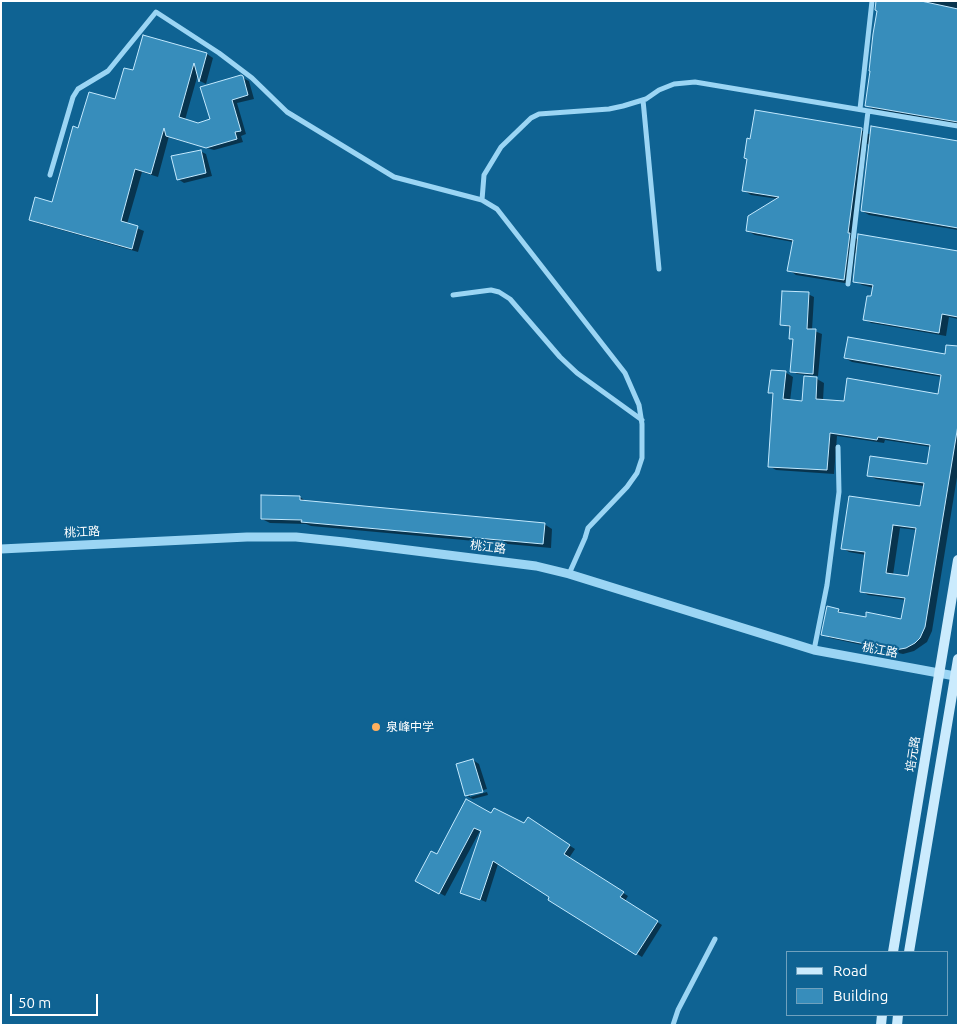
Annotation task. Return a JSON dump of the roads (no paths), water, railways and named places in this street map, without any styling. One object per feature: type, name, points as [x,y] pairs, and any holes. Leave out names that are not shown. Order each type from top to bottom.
[{"type":"main road","name":"培元路","points":[[893,951],[958,560]]},
{"type":"main road","points":[[909,951],[958,659]]},
{"type":"street","points":[[860,110],[872,1]]},
{"type":"street","points":[[50,175],[72,97],[78,89],[108,71],[156,12],[219,53],[252,78],[287,112],[394,177],[482,200],[496,209],[625,373],[639,405],[642,420],[642,458],[637,472],[628,487],[588,528],[569,574]]},
{"type":"street","points":[[482,200],[484,176],[501,147],[530,118],[539,114],[609,109],[644,100],[666,87],[695,82],[958,126]]},
{"type":"street","points":[[644,100],[659,269]]},
{"type":"street","points":[[848,284],[868,111]]},
{"type":"street","points":[[453,295],[491,290],[499,292],[510,299],[560,357],[577,373],[642,420]]},
{"type":"street","points":[[814,650],[828,584],[839,492],[838,446]]},
{"type":"street","name":"桃江路","points":[[1,549],[247,537],[296,537],[536,566],[569,574],[814,650],[956,676]]},
{"type":"street","points":[[673,1025],[678,1010],[714,939]]},
{"type":"place","name":"泉峰中学","points":[[376,727]]}]
